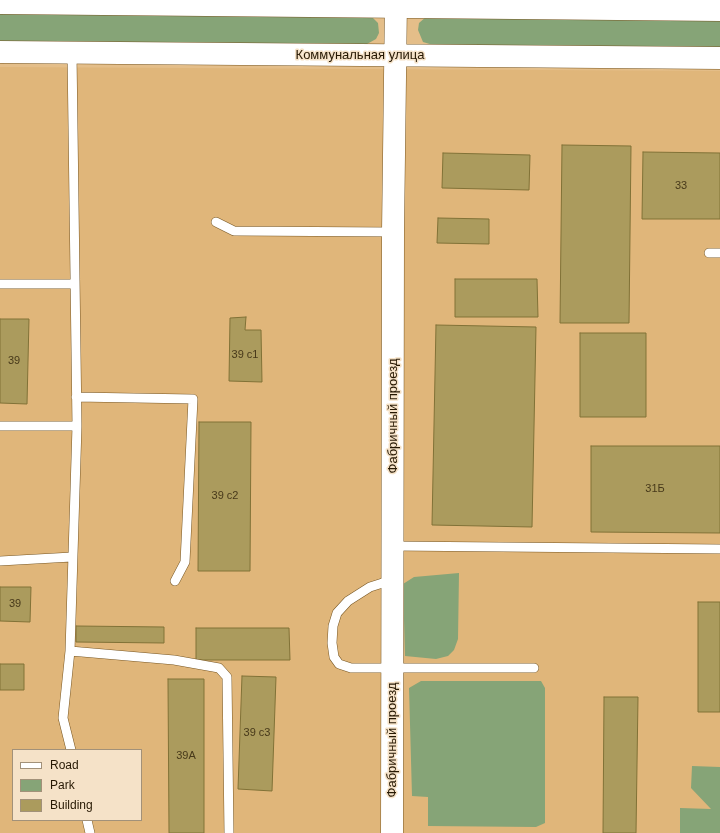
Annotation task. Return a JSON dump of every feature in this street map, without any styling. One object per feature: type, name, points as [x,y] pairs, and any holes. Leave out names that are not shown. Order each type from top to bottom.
[{"type":"main road","points":[[0,3],[396,3],[720,10]]},
{"type":"main road","name":"Фабричный проезд","points":[[392,833],[393,232],[396,3]]},
{"type":"main road","name":"Коммунальная улица","points":[[0,52],[720,58]]},
{"type":"lane","points":[[70,749],[63,718],[70,651],[76,426],[72,53]]},
{"type":"lane","points":[[216,222],[234,231],[393,232]]},
{"type":"lane","points":[[709,253],[720,253]]},
{"type":"lane","points":[[0,284],[75,284]]},
{"type":"lane","points":[[76,396],[193,399],[185,562],[175,581]]},
{"type":"lane","points":[[0,426],[76,426]]},
{"type":"lane","points":[[392,546],[720,549]]},
{"type":"lane","points":[[0,561],[72,557]]},
{"type":"lane","points":[[392,580],[370,587],[348,600],[337,613],[333,626],[332,643],[334,656],[338,664],[351,668],[392,669],[534,668]]},
{"type":"lane","points":[[70,651],[174,660],[219,668],[227,677],[229,833]]},
{"type":"lane","points":[[87,821],[90,833]]},
{"type":"shaded area","points":[[0,67],[720,71],[720,833],[0,833]]},
{"type":"green space","points":[[0,12],[372,17],[378,23],[379,33],[376,39],[367,44],[0,42]]},
{"type":"green space","points":[[427,16],[720,18],[720,48],[433,45],[423,42],[418,30],[419,23]]},
{"type":"green space","points":[[459,573],[458,639],[454,650],[448,656],[436,659],[405,656],[403,584],[414,577]]},
{"type":"green space","points":[[421,681],[541,681],[545,688],[545,823],[536,827],[428,826],[428,797],[412,796],[409,688]]},
{"type":"green space","points":[[692,766],[720,767],[720,833],[680,833],[680,808],[711,809],[691,788]]},
{"type":"building","points":[[562,145],[631,146],[629,323],[560,323]]},
{"type":"building","points":[[643,152],[720,153],[720,219],[642,219]]},
{"type":"building","points":[[443,153],[530,155],[529,190],[442,188]]},
{"type":"building","points":[[438,218],[489,219],[489,244],[437,243]]},
{"type":"building","points":[[455,279],[537,279],[538,317],[455,317]]},
{"type":"building","points":[[246,317],[245,330],[261,330],[262,382],[229,381],[230,318]]},
{"type":"building","points":[[0,319],[29,319],[27,404],[0,403]]},
{"type":"building","points":[[436,325],[536,327],[532,527],[432,525]]},
{"type":"building","points":[[580,333],[646,333],[646,417],[580,417]]},
{"type":"building","points":[[199,422],[251,422],[250,571],[198,571]]},
{"type":"building","points":[[591,446],[720,446],[720,533],[591,532]]},
{"type":"building","points":[[0,587],[31,587],[30,622],[0,621]]},
{"type":"building","points":[[698,602],[720,602],[720,712],[698,712]]},
{"type":"building","points":[[76,626],[164,627],[164,643],[76,642]]},
{"type":"building","points":[[196,628],[289,628],[290,660],[196,660]]},
{"type":"building","points":[[0,664],[24,664],[24,690],[0,690]]},
{"type":"building","points":[[242,676],[276,677],[272,791],[238,789]]},
{"type":"building","points":[[168,679],[204,679],[204,833],[169,833]]},
{"type":"building","points":[[604,697],[638,697],[636,833],[603,833]]}]
